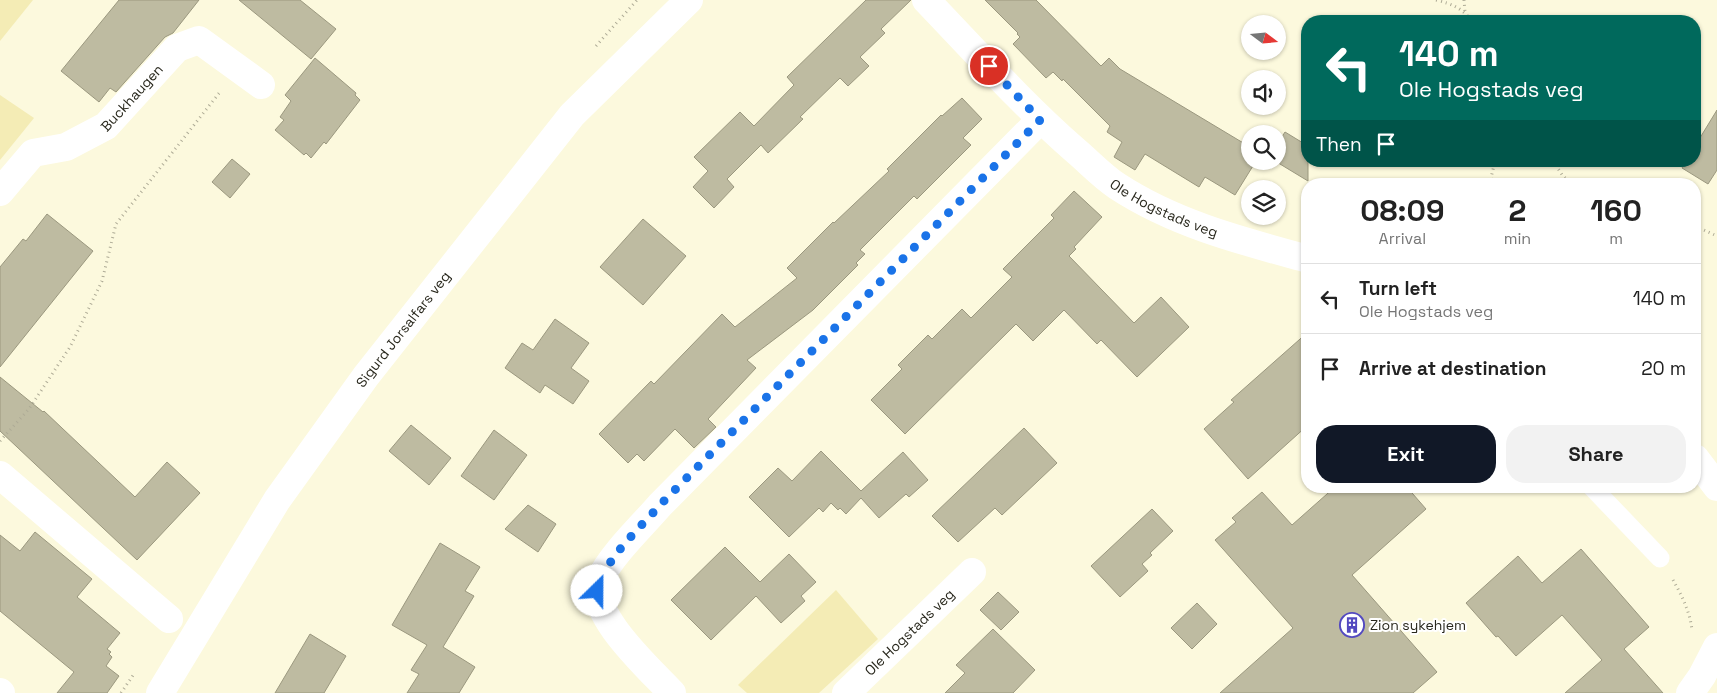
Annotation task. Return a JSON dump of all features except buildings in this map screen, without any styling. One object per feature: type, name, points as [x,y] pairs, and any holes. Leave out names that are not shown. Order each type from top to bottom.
[{"type":"street","name":"Sigurd Jorsalfars veg","points":[[160,693],[277,500],[366,376],[572,115],[689,0]]},
{"type":"street","name":"Ole Hogstads veg","points":[[926,0],[1040,120],[1115,185],[1182,220],[1232,238],[1301,258]]},
{"type":"street","name":"Buckhaugen","points":[[0,192],[32,152],[66,147],[106,126],[177,48],[199,40],[261,85]]},
{"type":"street","points":[[672,693],[624,642],[606,617],[599,602],[597,591],[600,580],[611,561],[660,505],[1040,120]]},
{"type":"street","points":[[1701,466],[1717,487]]},
{"type":"street","points":[[0,475],[169,619]]},
{"type":"street","name":"Ole Hogstads veg","points":[[846,693],[972,572]]},
{"type":"street","points":[[1696,685],[1717,647]]},
{"type":"lane","points":[[1598,493],[1660,558]]},
{"type":"path","points":[[1436,0],[1451,3],[1467,15]]},
{"type":"path","points":[[1464,0],[1465,12]]},
{"type":"path","points":[[0,441],[29,409],[70,347],[102,281],[116,224],[238,68]]},
{"type":"path","points":[[1557,167],[1565,178]]},
{"type":"path","points":[[1701,229],[1717,236]]},
{"type":"path","points":[[1660,558],[1684,600],[1692,622],[1696,658],[1696,685]]},
{"type":"shaded area","points":[[0,0],[33,0],[0,41]]},
{"type":"shaded area","points":[[0,95],[34,118],[0,160]]},
{"type":"shaded area","points":[[836,590],[878,639],[819,693],[747,693],[738,685]]},
{"type":"place","name":"Zion sykehjem","points":[[1352,625]]},
{"type":"route","points":[[597,591],[600,580],[611,561],[660,505],[1040,120],[989,66]]}]
